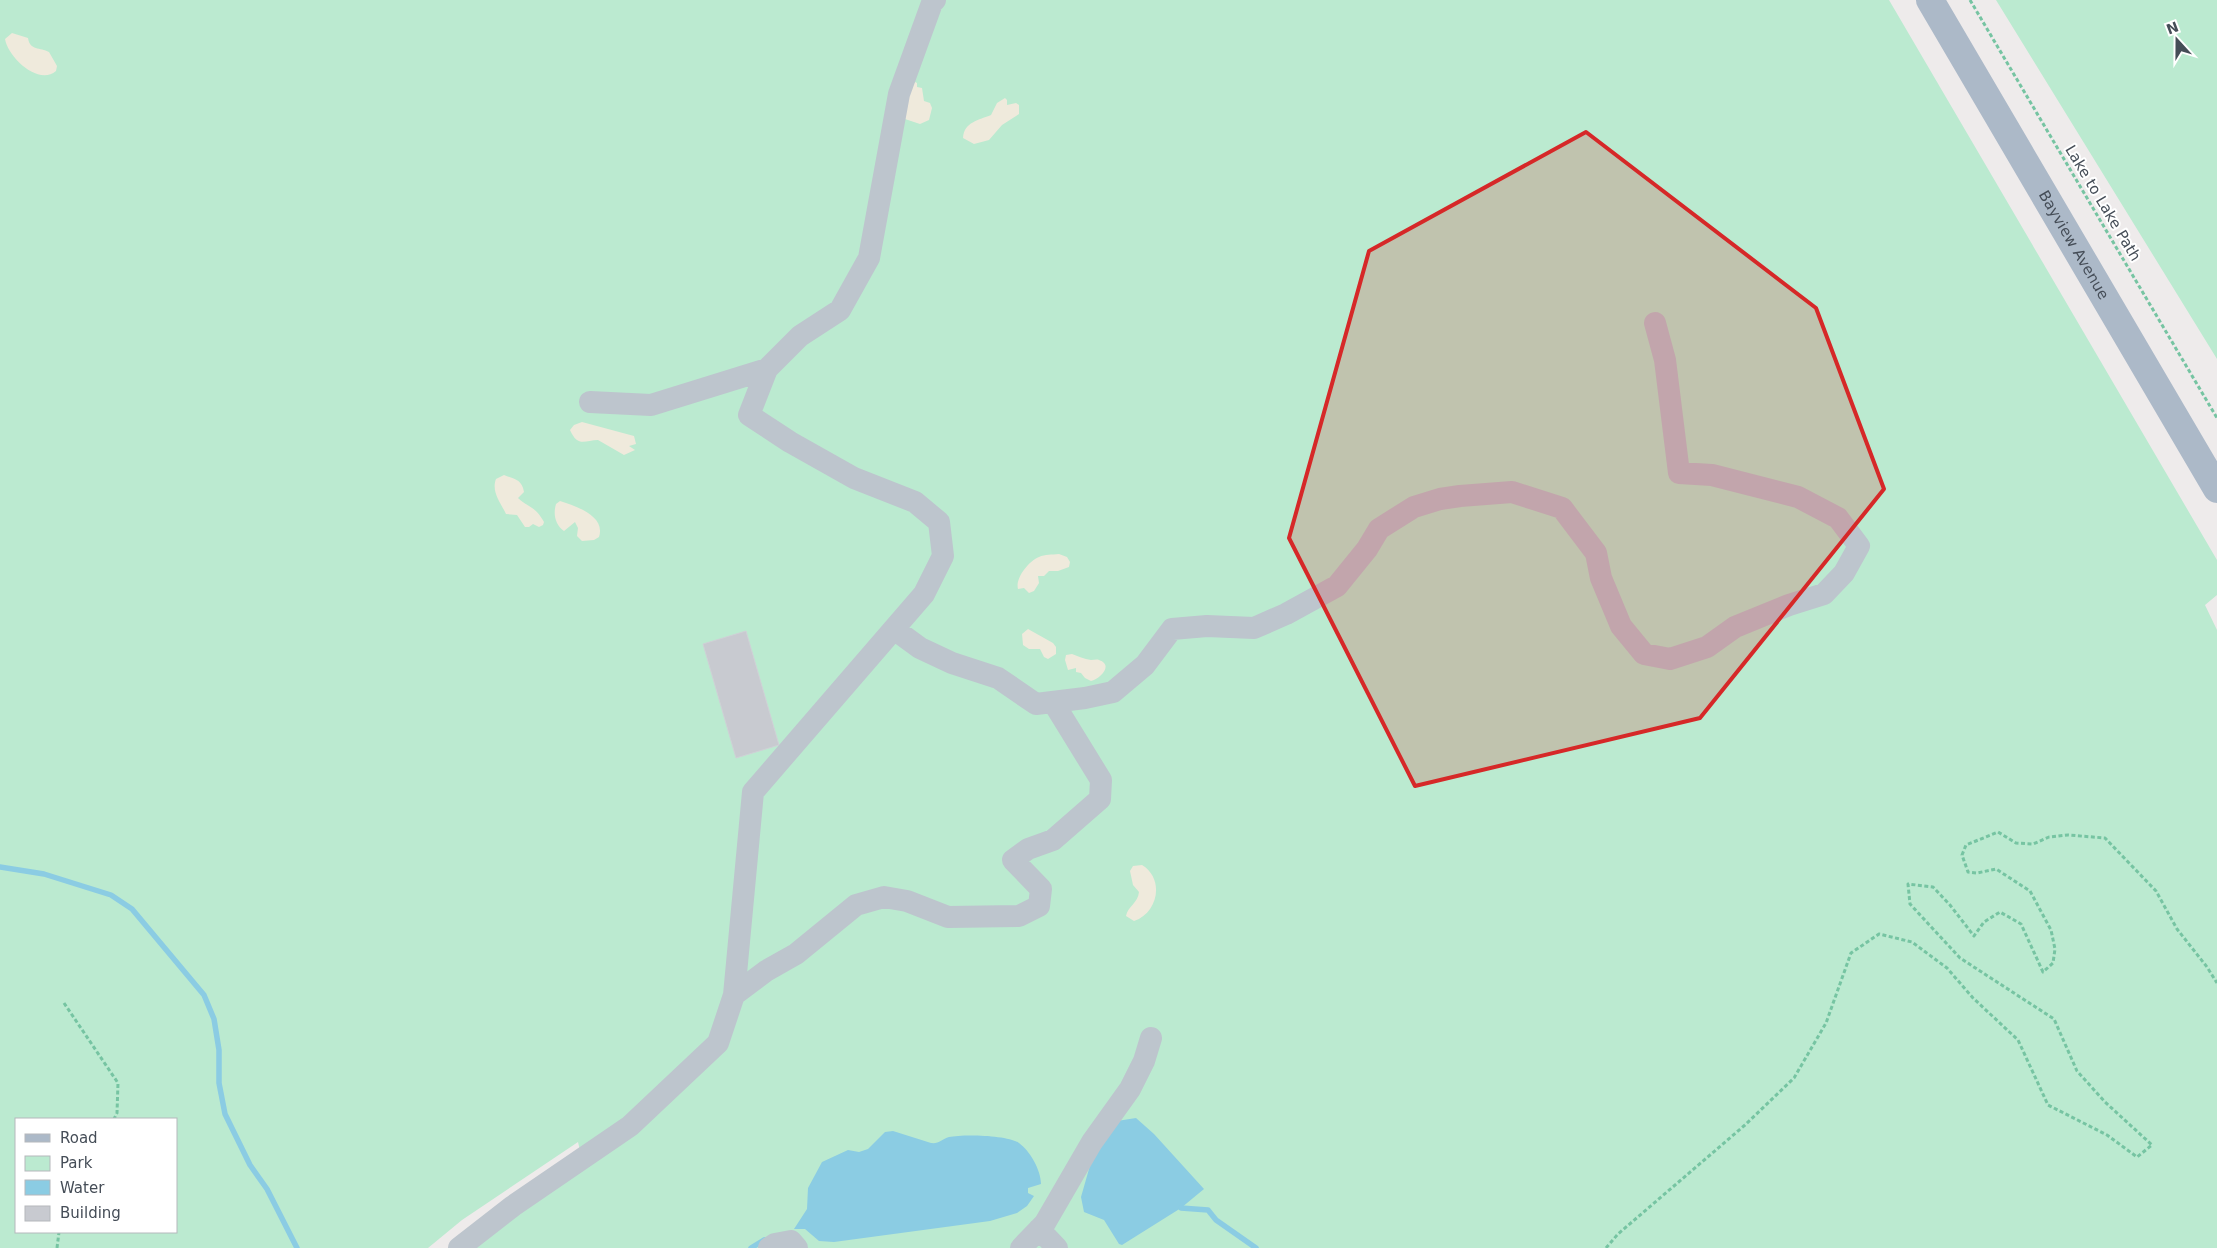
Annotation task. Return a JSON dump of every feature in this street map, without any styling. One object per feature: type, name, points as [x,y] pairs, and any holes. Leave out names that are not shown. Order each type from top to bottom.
[{"type":"main road","name":"Bayview Avenue","points":[[1930,0],[2217,489]]},
{"type":"lane","points":[[459,1248],[513,1206],[630,1126],[718,1043],[734,995],[753,792],[924,594],[943,556],[939,522],[915,502],[854,478],[790,442],[750,415],[767,369],[800,336],[840,310],[869,258],[899,94],[932,3],[935,0]]},
{"type":"lane","points":[[894,629],[920,648],[944,659],[998,678],[1036,704],[1113,692],[1145,665],[1172,629],[1206,626],[1254,628],[1286,614],[1337,586],[1367,549],[1379,529],[1414,507],[1440,499],[1512,492],[1562,508],[1596,553],[1601,578],[1621,626],[1644,654],[1670,659],[1707,647],[1736,627],[1789,605],[1824,594],[1844,573],[1859,546],[1838,518],[1798,497],[1712,475],[1679,473],[1665,360],[1655,323]]},
{"type":"lane","points":[[590,402],[651,404],[767,369]]},
{"type":"lane","points":[[734,995],[766,971],[796,954],[856,905],[884,897],[907,901],[948,917],[1019,916],[1039,906],[1041,889],[1013,860],[1028,849],[1054,840],[1100,800],[1101,780],[1054,702]]},
{"type":"lane","points":[[1021,1248],[1049,1217],[1092,1142],[1130,1089],[1144,1061],[1151,1038]]},
{"type":"lane","points":[[1039,1229],[1057,1248]]},
{"type":"lane","points":[[770,1248],[775,1244],[791,1241],[797,1248]]},
{"type":"path","name":"Lake to Lake Path","points":[[1970,0],[2217,418]]},
{"type":"path","points":[[1606,1248],[1618,1234],[1745,1125],[1794,1078],[1826,1023],[1851,952],[1879,934],[1912,942],[1940,963],[2018,1040],[2036,1075],[2048,1105],[2107,1135],[2138,1157],[2152,1145],[2105,1102],[2077,1070],[2054,1019],[1960,958],[1910,904],[1908,884],[1933,887],[1950,904],[1974,936],[1984,922],[2000,912],[2021,924],[2043,972],[2053,963],[2056,949],[2051,930],[2030,891],[1996,869],[1977,873],[1968,872],[1962,855],[1966,845],[1998,832],[2016,844],[2033,844],[2049,837],[2068,835],[2104,838],[2156,891],[2177,929],[2217,983]]},
{"type":"path","points":[[64,1003],[118,1083],[117,1113],[114,1118]]},
{"type":"path","points":[[57,1248],[58,1233]]},
{"type":"highlighted area","points":[[1586,132],[1816,308],[1884,489],[1700,718],[1415,786],[1289,538],[1369,251]]},
{"type":"green space","points":[[0,0],[1889,0],[2217,560],[2217,595],[2205,605],[2217,630],[2217,1248],[467,1248],[582,1159],[578,1142],[462,1220],[428,1248],[0,1248]]},
{"type":"green space","points":[[1996,0],[2217,0],[2217,359]]},
{"type":"sand","points":[[12,33],[28,38],[33,47],[49,52],[57,66],[56,71],[49,75],[41,75],[33,72],[18,61],[7,46],[5,39]]},
{"type":"sand","points":[[915,82],[917,87],[922,88],[924,101],[930,103],[932,108],[929,120],[920,124],[905,119],[904,96]]},
{"type":"sand","points":[[1005,98],[1007,105],[1016,103],[1019,105],[1019,114],[1002,125],[989,140],[974,144],[963,138],[969,125],[991,115],[997,103]]},
{"type":"sand","points":[[582,422],[634,436],[636,444],[629,446],[635,450],[624,455],[598,440],[579,441],[570,430],[574,425]]},
{"type":"sand","points":[[504,475],[517,480],[521,484],[524,492],[518,498],[538,513],[544,522],[543,525],[539,527],[533,524],[525,527],[517,515],[506,514],[497,497],[495,488],[496,479]]},
{"type":"sand","points":[[560,501],[581,509],[594,518],[600,530],[599,537],[594,540],[582,541],[577,536],[578,528],[575,522],[564,531],[561,529],[555,515],[556,504]]},
{"type":"sand","points":[[1059,554],[1067,557],[1070,562],[1069,567],[1058,571],[1049,571],[1044,576],[1038,576],[1039,583],[1034,591],[1029,593],[1024,588],[1018,589],[1021,575],[1031,562],[1041,556]]},
{"type":"sand","points":[[1028,629],[1053,643],[1056,647],[1056,654],[1048,659],[1044,657],[1040,649],[1029,649],[1023,645],[1022,634]]},
{"type":"sand","points":[[1072,654],[1103,662],[1105,665],[1104,672],[1098,678],[1091,681],[1081,673],[1076,672],[1076,668],[1068,670],[1065,660],[1066,655]]},
{"type":"sand","points":[[1142,865],[1154,879],[1156,895],[1149,911],[1134,921],[1126,916],[1137,899],[1139,892],[1133,885],[1130,871],[1133,866]]},
{"type":"water","points":[[1136,1118],[1154,1134],[1204,1189],[1181,1208],[1122,1245],[1119,1244],[1104,1220],[1084,1212],[1081,1197],[1093,1155],[1117,1121]]},
{"type":"water","points":[[893,1131],[931,1143],[949,1137],[964,1136],[985,1136],[1013,1140],[1023,1146],[1031,1156],[1037,1167],[1041,1184],[1028,1188],[1028,1193],[1034,1196],[1027,1206],[1017,1213],[990,1221],[834,1242],[819,1241],[805,1229],[794,1229],[807,1209],[808,1188],[822,1162],[848,1150],[859,1152],[868,1149],[885,1132]]},
{"type":"building","points":[[746,631],[779,745],[736,758],[703,644]]},
{"type":"waterway","points":[[0,867],[44,874],[111,895],[132,909],[204,995],[214,1019],[219,1050],[219,1083],[225,1114],[250,1165],[267,1189],[297,1248]]},
{"type":"waterway","points":[[1181,1208],[1208,1210],[1216,1220],[1256,1248]]},
{"type":"waterway","points":[[751,1248],[764,1240]]}]
